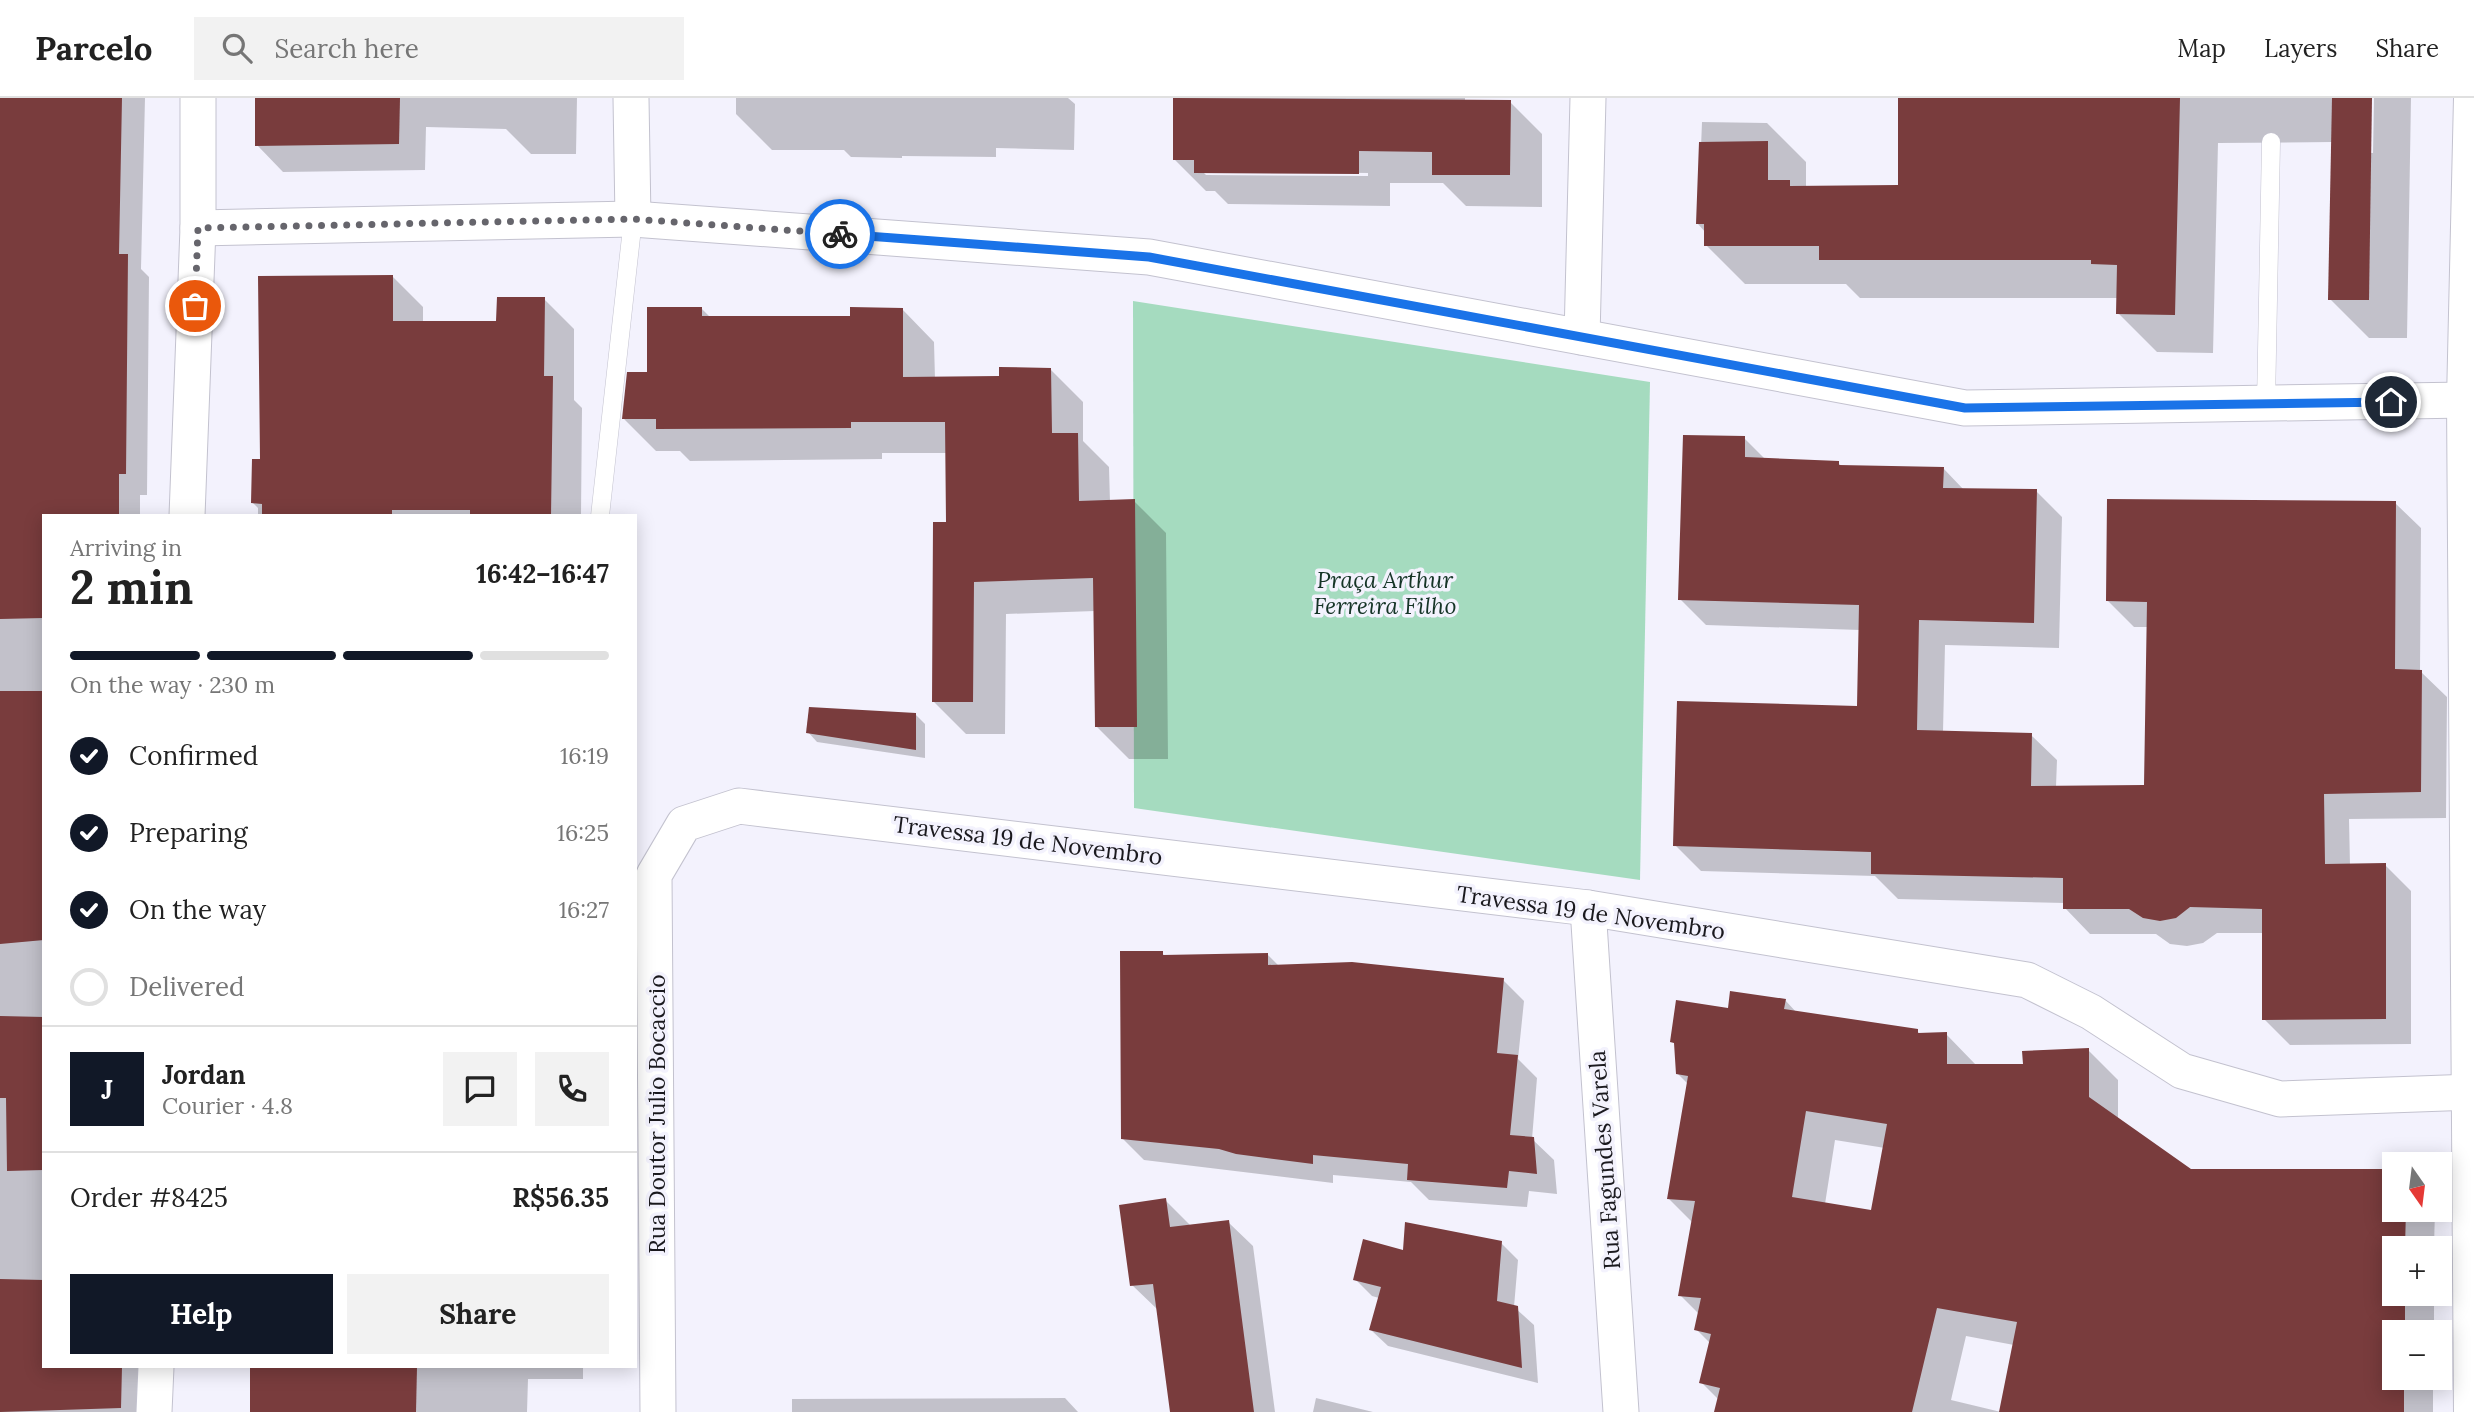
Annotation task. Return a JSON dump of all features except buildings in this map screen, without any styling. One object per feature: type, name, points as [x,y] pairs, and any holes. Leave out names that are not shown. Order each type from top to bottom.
[{"type":"street","points":[[187,514],[198,228],[198,98]]},
{"type":"street","points":[[631,98],[633,219]]},
{"type":"street","points":[[1582,337],[1588,98]]},
{"type":"street","points":[[2473,98],[2466,400],[2473,1092],[2473,1412]]},
{"type":"street","points":[[198,228],[633,219],[1149,257],[1965,408],[2466,400]]},
{"type":"street","name":"Travessa 19 de Novembro","points":[[684,824],[739,806],[1588,908],[2027,981],[2091,1012],[2182,1072],[2280,1099],[2473,1092]]},
{"type":"street","name":"Rua Doutor Julio Bocaccio","points":[[658,1412],[654,875],[684,824]]},
{"type":"street","name":"Rua Fagundes Varela","points":[[1588,908],[1621,1412]]},
{"type":"street","points":[[155,1412],[156,1368]]},
{"type":"lane","points":[[2266,404],[2271,142]]},
{"type":"lane","points":[[600,514],[633,219]]},
{"type":"green space","name":"Praça Arthur Ferreira Filho","points":[[1133,301],[1650,382],[1640,880],[1134,808]]},
{"type":"way so far","points":[[195,306],[198,228],[633,219],[840,234]]},
{"type":"route","points":[[840,234],[1149,257],[1965,408],[2391,402]]}]
